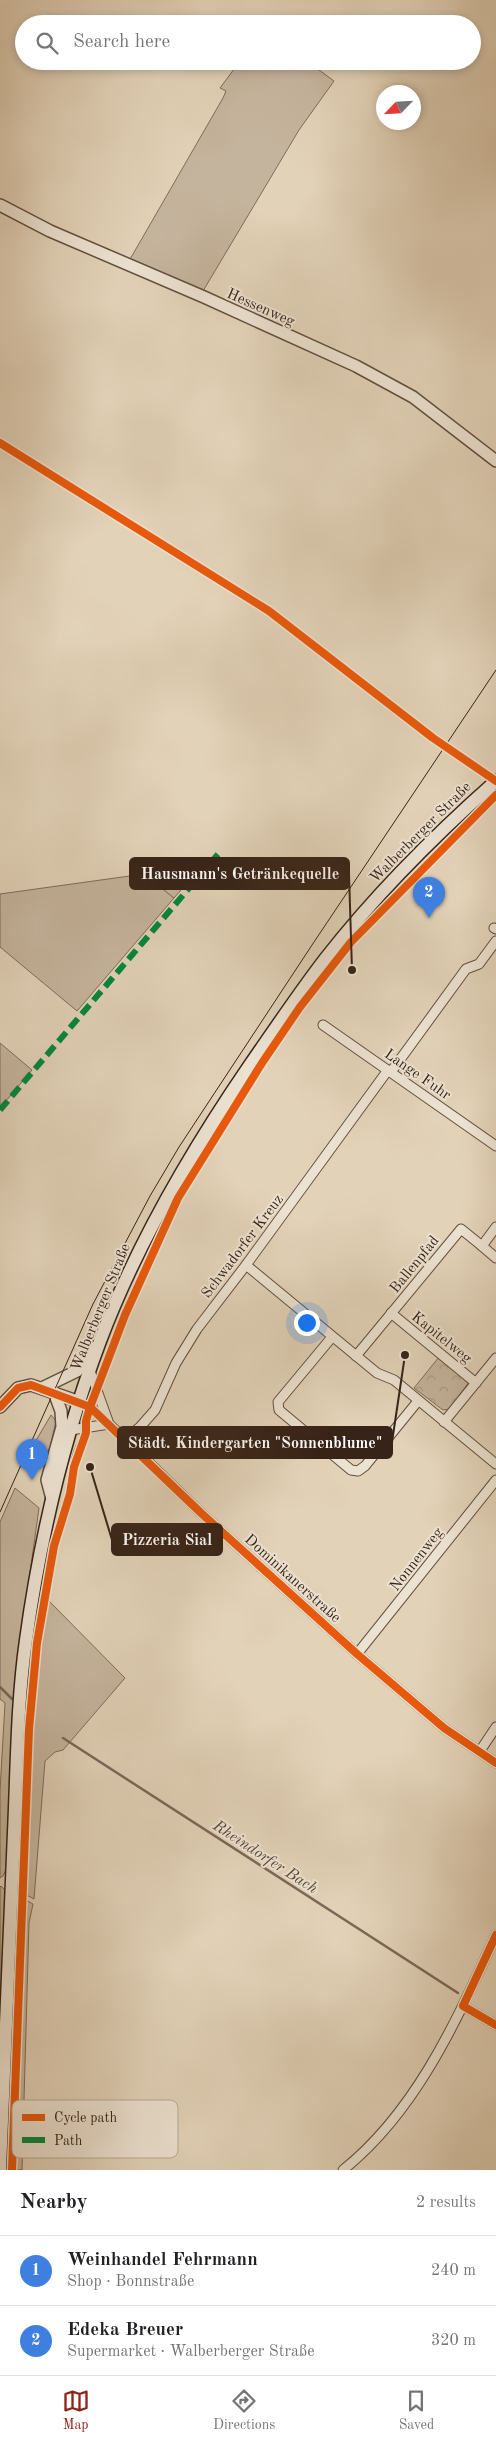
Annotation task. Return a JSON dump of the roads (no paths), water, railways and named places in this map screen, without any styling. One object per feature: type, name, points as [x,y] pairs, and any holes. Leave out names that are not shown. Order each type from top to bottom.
[{"type":"main road","name":"Walberberger Straße","points":[[0,2170],[18,1734],[25,1644],[52,1499],[71,1430],[100,1342],[139,1250],[169,1194],[225,1101],[293,1002],[374,900],[460,814],[496,781]]},
{"type":"street","name":"Hessenweg","points":[[0,205],[50,231],[204,297],[356,366],[413,397],[496,461]]},
{"type":"street","name":"Schwadorfer Kreuz","points":[[124,1440],[140,1427],[155,1410],[176,1363],[197,1329],[466,970],[479,964],[496,941]]},
{"type":"street","name":"Lange Fuhr","points":[[323,1025],[496,1146]]},
{"type":"street","points":[[496,1227],[482,1246],[496,1258]]},
{"type":"street","name":"Ballenpfad","points":[[356,1356],[460,1229],[482,1246]]},
{"type":"street","points":[[246,1265],[377,1373],[394,1380],[496,1464]]},
{"type":"street","name":"Kapitelweg","points":[[391,1314],[476,1383]]},
{"type":"street","points":[[332,1337],[278,1402],[279,1410],[351,1470],[358,1471],[365,1466],[418,1401]]},
{"type":"street","points":[[42,1388],[77,1371],[100,1342]]},
{"type":"street","points":[[444,1422],[496,1358]]},
{"type":"street","name":"Dominikanerstraße","points":[[90,1371],[109,1424]]},
{"type":"street","points":[[0,1407],[18,1388],[32,1385],[80,1402]]},
{"type":"street","points":[[52,1499],[47,1480],[62,1427],[61,1411],[54,1392]]},
{"type":"street","name":"Dominikanerstraße","points":[[80,1402],[90,1407],[109,1424],[201,1513],[358,1654],[444,1728],[496,1763]]},
{"type":"street","points":[[71,1430],[109,1424]]},
{"type":"street","name":"Nonnenweg","points":[[358,1654],[496,1480]]},
{"type":"street","points":[[480,1751],[496,1727]]},
{"type":"street","points":[[343,2170],[364,2153],[404,2107],[433,2061],[463,2006],[496,1935]]},
{"type":"street","points":[[463,2006],[496,2025]]},
{"type":"waterway","points":[[0,1687],[12,1699]]},
{"type":"waterway","name":"Rheindorfer Bach","points":[[63,1738],[458,1993]]},
{"type":"tram line","points":[[0,1512],[93,1304],[150,1196],[179,1147],[496,670]]},
{"type":"place","name":"Edeka Breuer","points":[[429,918]]},
{"type":"place","name":"Hausmann's Getränkequelle","points":[[352,970]]},
{"type":"place","name":"Städt. Kindergarten \"Sonnenblume\"","points":[[405,1355]]},
{"type":"place","name":"Pizzeria Sial","points":[[90,1467]]},
{"type":"place","name":"Weinhandel Fehrmann","points":[[32,1480]]}]
